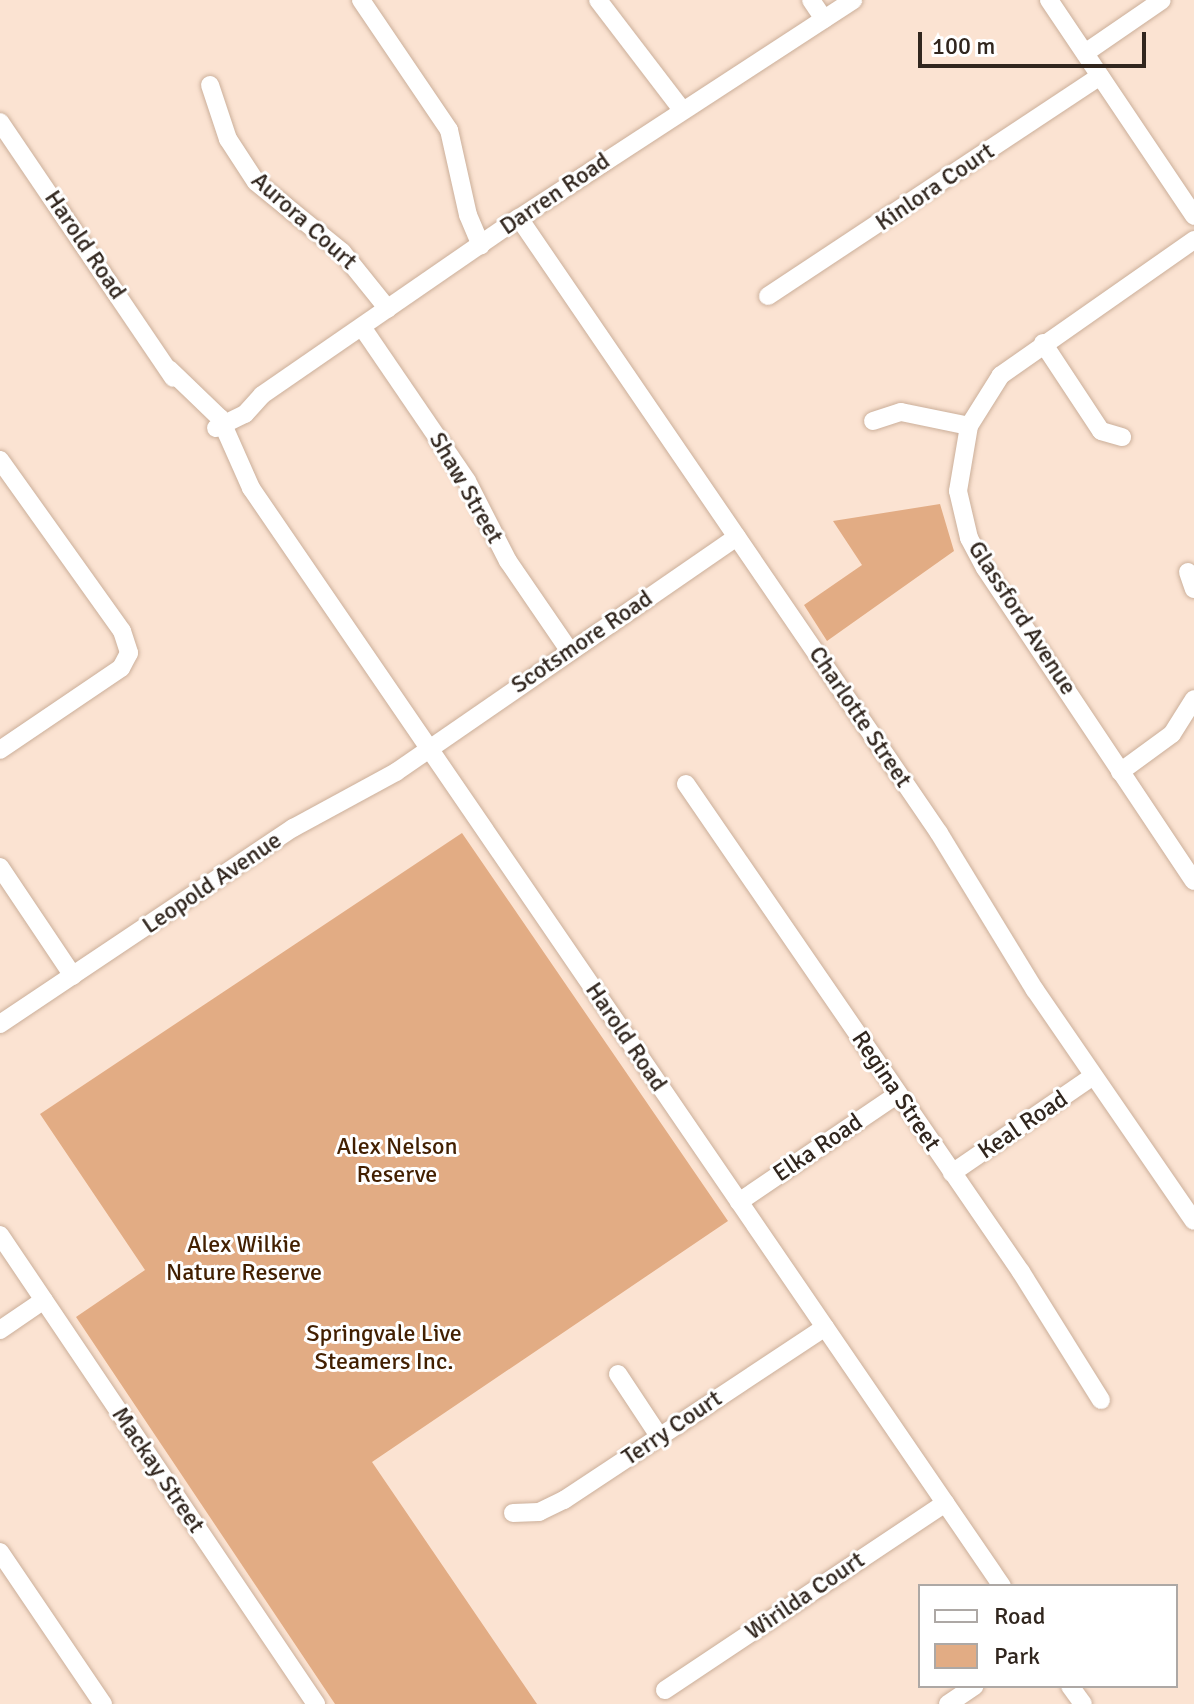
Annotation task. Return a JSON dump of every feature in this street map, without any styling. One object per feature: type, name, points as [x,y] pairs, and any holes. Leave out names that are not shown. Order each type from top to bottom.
[{"type":"street","points":[[361,0],[449,130],[468,215],[481,245]]},
{"type":"street","points":[[598,0],[682,110]]},
{"type":"street","points":[[811,0],[824,19]]},
{"type":"street","name":"Darren Road","points":[[220,424],[519,218],[853,0]]},
{"type":"street","points":[[1049,0],[1194,216]]},
{"type":"street","points":[[1085,53],[1162,0]]},
{"type":"street","name":"Kinlora Court","points":[[768,296],[1100,76]]},
{"type":"street","name":"Aurora Court","points":[[210,85],[228,139],[256,182],[342,252],[388,309]]},
{"type":"street","name":"Harold Road","points":[[0,122],[169,369],[192,411],[220,424],[225,461],[251,488],[1001,1584]]},
{"type":"street","name":"Charlotte Street","points":[[519,218],[939,833],[1093,1076],[1194,1221]]},
{"type":"street","name":"Glassford Avenue","points":[[1194,240],[1001,375],[969,426],[958,477],[969,538],[1194,881]]},
{"type":"street","name":"Shaw Street","points":[[362,327],[467,481],[508,561],[569,650]]},
{"type":"street","points":[[1043,343],[1101,431],[1122,437]]},
{"type":"street","points":[[873,421],[901,412],[969,426]]},
{"type":"street","points":[[0,460],[113,617],[129,649],[121,668],[0,750]]},
{"type":"street","name":"Scotsmore Road","points":[[428,748],[737,537]]},
{"type":"street","points":[[1120,772],[1172,734],[1194,699]]},
{"type":"street","name":"Leopold Avenue","points":[[0,1024],[293,828],[381,782],[428,748]]},
{"type":"street","name":"Regina Street","points":[[686,784],[952,1173],[1101,1400]]},
{"type":"street","points":[[0,867],[73,976]]},
{"type":"street","name":"Keal Road","points":[[952,1173],[1093,1076]]},
{"type":"street","name":"Elka Road","points":[[739,1202],[898,1094]]},
{"type":"street","name":"Mackay Street","points":[[0,1235],[316,1704]]},
{"type":"street","points":[[0,1330],[44,1300]]},
{"type":"street","name":"Terry Court","points":[[513,1513],[552,1507],[825,1327]]},
{"type":"street","points":[[618,1374],[659,1436]]},
{"type":"street","name":"Wirilda Court","points":[[665,1690],[945,1503]]},
{"type":"street","points":[[0,1552],[103,1704]]},
{"type":"street","points":[[948,1704],[972,1688]]},
{"type":"green space","points":[[940,504],[954,551],[827,641],[804,605],[862,565],[833,521]]},
{"type":"green space","name":"Alex Nelson Reserve","points":[[462,833],[728,1221],[372,1462],[537,1704],[335,1704],[76,1317],[145,1270],[40,1114]]},
{"type":"park label","name":"Alex Wilkie Nature Reserve","points":[[244,1259]]},
{"type":"park label","name":"Springvale Live Steamers Inc.","points":[[384,1348]]}]
